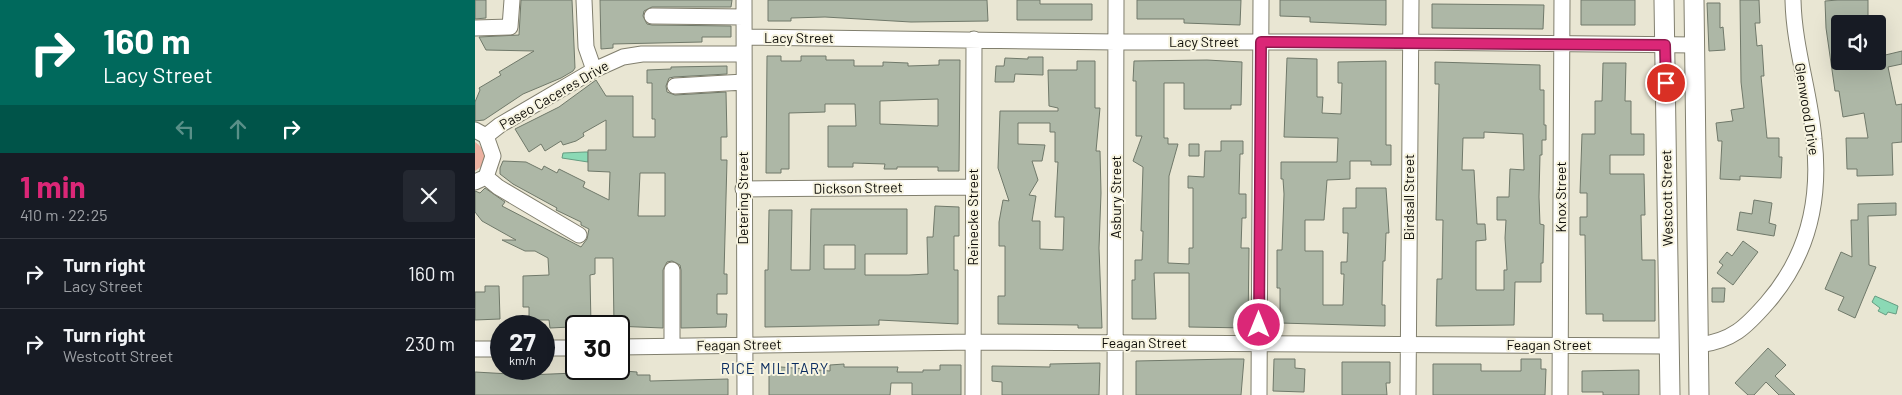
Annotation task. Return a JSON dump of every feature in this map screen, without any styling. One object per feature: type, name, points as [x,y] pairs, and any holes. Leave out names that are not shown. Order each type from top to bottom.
[{"type":"main road","name":"Westcott Street","points":[[1665,0],[1670,395]]},
{"type":"main road","points":[[1694,0],[1699,395]]},
{"type":"main road","points":[[1669,346],[1699,345]]},
{"type":"street","points":[[475,28],[510,27],[512,0]]},
{"type":"street","points":[[584,0],[586,48],[594,70]]},
{"type":"street","name":"Detering Street","points":[[744,0],[745,395]]},
{"type":"street","name":"Asbury Street","points":[[1115,395],[1116,0]]},
{"type":"street","points":[[1259,395],[1261,0]]},
{"type":"street","name":"Birdsall Street","points":[[1408,395],[1411,0]]},
{"type":"street","name":"Knox Street","points":[[1560,395],[1562,0]]},
{"type":"street","name":"Glenwood Drive","points":[[1699,345],[1731,338],[1756,316],[1779,290],[1797,260],[1807,236],[1813,208],[1816,170],[1814,138],[1797,52],[1793,0]]},
{"type":"street","points":[[652,16],[744,17]]},
{"type":"street","name":"Lacy Street","points":[[744,37],[1116,42],[1410,42],[1695,45]]},
{"type":"street","name":"Reinecke Street","points":[[973,395],[974,39]]},
{"type":"street","name":"Paseo Caceres Drive","points":[[481,133],[500,125],[594,70],[632,55],[744,54]]},
{"type":"street","points":[[675,86],[743,82]]},
{"type":"street","points":[[481,133],[493,156],[480,179],[498,187],[579,235]]},
{"type":"street","name":"Dickson Street","points":[[743,189],[973,187]]},
{"type":"street","points":[[672,270],[672,346]]},
{"type":"street","name":"Feagan Street","points":[[630,347],[973,342],[1669,346]]},
{"type":"street","points":[[475,349],[490,349]]},
{"type":"shaded area","points":[[475,142],[485,152],[485,158],[482,166],[475,171]]},
{"type":"shaded area","points":[[588,152],[588,162],[562,158],[563,153]]},
{"type":"shaded area","points":[[1875,296],[1898,306],[1896,314],[1888,312],[1886,315],[1878,311],[1880,308],[1872,302]]},
{"type":"building","points":[[475,0],[486,0],[486,18],[475,19]]},
{"type":"building","points":[[521,0],[572,0],[575,68],[561,78],[523,94],[484,120],[475,121],[475,102],[480,90],[479,88],[501,75],[499,72],[534,51],[486,50],[479,37],[519,35]]},
{"type":"building","points":[[600,0],[732,0],[731,7],[652,7],[644,11],[643,16],[647,24],[652,25],[731,26],[731,37],[702,37],[702,42],[613,44],[613,48],[601,49]]},
{"type":"building","points":[[768,0],[987,0],[988,21],[911,22],[825,17],[791,18],[791,21],[768,21]]},
{"type":"building","points":[[1017,0],[1040,0],[1040,4],[1092,4],[1092,20],[1017,20]]},
{"type":"building","points":[[1137,0],[1241,0],[1240,25],[1184,23],[1184,19],[1137,19]]},
{"type":"building","points":[[1280,0],[1386,0],[1386,25],[1310,22],[1310,17],[1280,16]]},
{"type":"building","points":[[1581,0],[1635,0],[1635,25],[1581,25]]},
{"type":"building","points":[[1740,0],[1759,0],[1760,23],[1755,23],[1757,46],[1762,45],[1764,76],[1761,76],[1767,138],[1779,138],[1779,157],[1782,157],[1781,178],[1740,176],[1740,180],[1720,179],[1722,141],[1718,141],[1716,123],[1733,121],[1731,110],[1744,108],[1741,82]]},
{"type":"building","points":[[1868,0],[1868,15],[1831,15],[1831,63],[1826,28],[1825,1]]},
{"type":"building","points":[[1707,3],[1720,3],[1720,28],[1723,27],[1725,50],[1709,51]]},
{"type":"building","points":[[1432,4],[1544,5],[1543,29],[1432,28]]},
{"type":"building","points":[[1902,51],[1902,64],[1888,67],[1896,105],[1902,104],[1902,142],[1892,143],[1893,175],[1857,176],[1857,169],[1847,169],[1846,138],[1868,138],[1864,113],[1843,117],[1839,91],[1835,91],[1832,70],[1886,70],[1886,55]]},
{"type":"building","points":[[767,56],[781,56],[781,61],[801,61],[801,56],[826,56],[826,60],[854,60],[854,66],[883,66],[883,62],[908,63],[908,66],[939,65],[939,60],[960,60],[959,171],[938,171],[938,167],[897,167],[897,169],[884,169],[885,164],[853,163],[853,167],[828,167],[828,126],[856,126],[855,104],[825,104],[825,112],[789,113],[789,169],[781,169],[781,173],[766,173]],"holes":[[[938,99],[938,126],[880,124],[880,101]]]},
{"type":"building","points":[[1028,57],[1043,57],[1043,75],[1015,74],[1014,82],[995,82],[996,66],[1004,66],[1005,58],[1028,59]]},
{"type":"building","points":[[1287,58],[1317,59],[1317,97],[1323,97],[1322,113],[1341,114],[1342,83],[1338,83],[1338,62],[1386,61],[1386,145],[1391,145],[1391,165],[1371,165],[1371,161],[1350,161],[1350,179],[1327,180],[1324,220],[1305,220],[1305,251],[1323,251],[1323,305],[1343,305],[1344,274],[1341,274],[1341,262],[1347,262],[1348,233],[1343,233],[1343,208],[1356,208],[1356,188],[1386,188],[1389,233],[1386,233],[1385,261],[1383,261],[1382,305],[1385,305],[1385,326],[1280,323],[1280,288],[1277,288],[1277,250],[1282,250],[1284,194],[1283,179],[1281,179],[1281,162],[1337,162],[1338,138],[1284,137]]},
{"type":"building","points":[[1207,60],[1242,62],[1241,105],[1231,105],[1231,109],[1184,109],[1184,83],[1164,83],[1164,138],[1168,138],[1168,144],[1178,144],[1169,176],[1168,263],[1189,264],[1189,248],[1193,248],[1193,188],[1188,188],[1188,176],[1204,177],[1205,151],[1221,151],[1221,141],[1243,141],[1243,154],[1240,154],[1239,194],[1246,194],[1246,218],[1242,218],[1241,248],[1249,248],[1248,328],[1189,327],[1189,273],[1154,273],[1156,319],[1132,319],[1132,280],[1135,280],[1135,260],[1142,260],[1143,231],[1141,231],[1143,167],[1133,161],[1142,136],[1136,136],[1136,81],[1133,81],[1134,61]]},
{"type":"building","points":[[1077,61],[1095,61],[1095,108],[1100,108],[1096,151],[1100,151],[1099,248],[1102,328],[1078,328],[1078,325],[998,324],[998,296],[1005,296],[1005,246],[999,246],[999,222],[1003,200],[1009,201],[998,168],[1000,111],[1058,111],[1058,108],[1049,106],[1048,70],[1077,70]],"holes":[[[1018,123],[1050,123],[1050,132],[1055,132],[1055,162],[1058,162],[1055,217],[1064,217],[1063,250],[1040,249],[1040,221],[1032,221],[1036,196],[1029,195],[1038,180],[1032,161],[1042,161],[1045,145],[1018,144]]]},
{"type":"building","points":[[1435,62],[1540,65],[1540,90],[1544,90],[1544,125],[1546,125],[1546,140],[1542,140],[1542,155],[1540,155],[1539,197],[1540,224],[1544,225],[1543,263],[1541,263],[1541,282],[1515,282],[1514,325],[1436,326],[1437,279],[1442,279],[1443,220],[1436,220],[1439,84],[1435,84]],"holes":[[[1484,132],[1523,134],[1524,170],[1510,169],[1509,197],[1497,197],[1497,220],[1506,220],[1507,270],[1504,270],[1504,290],[1476,290],[1476,241],[1486,240],[1485,224],[1477,224],[1474,170],[1462,170],[1463,138],[1484,138]]]},
{"type":"building","points":[[1603,63],[1626,63],[1625,101],[1631,101],[1631,134],[1644,134],[1644,155],[1610,155],[1610,174],[1644,174],[1645,215],[1641,215],[1642,260],[1655,260],[1655,321],[1603,321],[1603,314],[1586,314],[1585,235],[1580,235],[1580,217],[1587,217],[1587,193],[1580,193],[1582,134],[1595,134],[1595,101],[1602,101]]},
{"type":"building","points":[[727,66],[727,74],[674,77],[669,78],[666,86],[667,92],[675,95],[726,92],[727,137],[721,137],[721,160],[727,160],[724,274],[727,274],[727,294],[717,294],[717,314],[727,314],[726,327],[681,328],[681,270],[680,265],[672,261],[667,262],[663,270],[663,328],[630,327],[630,315],[614,315],[613,258],[595,258],[595,274],[590,275],[591,315],[565,315],[565,327],[555,328],[555,315],[529,315],[529,307],[523,307],[523,276],[549,275],[548,258],[535,251],[525,251],[502,240],[516,240],[482,221],[475,212],[475,191],[480,193],[485,188],[505,202],[502,206],[581,247],[587,239],[589,229],[581,225],[581,222],[556,210],[557,208],[513,184],[500,174],[500,168],[503,161],[526,162],[542,170],[544,166],[557,173],[559,169],[585,182],[583,187],[609,200],[610,172],[588,171],[588,150],[606,150],[606,120],[583,133],[584,136],[576,141],[563,145],[561,141],[545,151],[541,144],[529,152],[515,129],[559,107],[596,80],[606,96],[633,96],[633,137],[655,137],[655,119],[652,119],[652,83],[647,83],[647,70],[671,69],[671,67]],"holes":[[[640,173],[665,173],[665,216],[638,216]]]},
{"type":"building","points":[[1189,144],[1199,144],[1199,156],[1189,156]]},
{"type":"building","points":[[1754,200],[1772,203],[1769,223],[1776,225],[1774,236],[1737,230],[1740,212],[1752,214]]},
{"type":"building","points":[[1896,203],[1896,215],[1868,216],[1869,265],[1876,267],[1855,318],[1838,310],[1844,297],[1825,289],[1841,252],[1852,257],[1851,220],[1858,220],[1858,204]]},
{"type":"building","points":[[935,206],[959,207],[959,236],[954,236],[954,270],[958,270],[958,324],[879,320],[879,325],[765,327],[765,270],[768,270],[769,210],[792,210],[791,270],[810,270],[811,209],[907,209],[907,254],[865,254],[865,275],[928,274],[927,237],[933,237]],"holes":[[[824,245],[855,245],[855,269],[824,269]]]},
{"type":"building","points":[[1743,241],[1758,252],[1733,285],[1717,273],[1723,265],[1719,262],[1727,252],[1732,256]]},
{"type":"building","points":[[485,286],[499,286],[500,315],[490,315],[490,319],[475,320],[475,292],[485,292]]},
{"type":"building","points":[[1712,288],[1725,288],[1724,302],[1712,302]]},
{"type":"building","points":[[1768,348],[1786,365],[1775,376],[1795,395],[1779,395],[1766,382],[1754,395],[1748,395],[1735,383]]},
{"type":"building","points":[[1244,359],[1241,395],[1136,395],[1136,361]]},
{"type":"building","points":[[1274,359],[1295,359],[1295,368],[1305,369],[1304,392],[1273,391]]},
{"type":"building","points":[[1521,359],[1541,359],[1541,369],[1546,369],[1545,395],[1433,395],[1433,364],[1481,364],[1481,371],[1521,371]]},
{"type":"building","points":[[1342,362],[1390,362],[1390,383],[1386,383],[1387,395],[1342,395]]},
{"type":"building","points":[[1100,363],[1099,395],[1002,395],[1002,382],[992,381],[992,366],[1050,367],[1050,364]]},
{"type":"building","points":[[844,364],[844,367],[898,367],[897,372],[923,372],[923,370],[940,370],[940,365],[961,365],[961,395],[912,395],[912,383],[891,383],[890,395],[769,395],[769,366],[830,371],[830,365]]},
{"type":"building","points":[[1639,370],[1639,395],[1603,395],[1603,392],[1582,392],[1582,371]]},
{"type":"building","points":[[630,371],[637,372],[637,375],[650,375],[650,381],[728,379],[728,395],[475,395],[475,372],[490,373],[490,380],[555,380],[555,374],[565,373],[565,380],[630,380]]},
{"type":"district","name":"RICE MILITARY","points":[[775,369]]},
{"type":"route","points":[[1259,325],[1261,42],[1665,45],[1666,83]]}]
